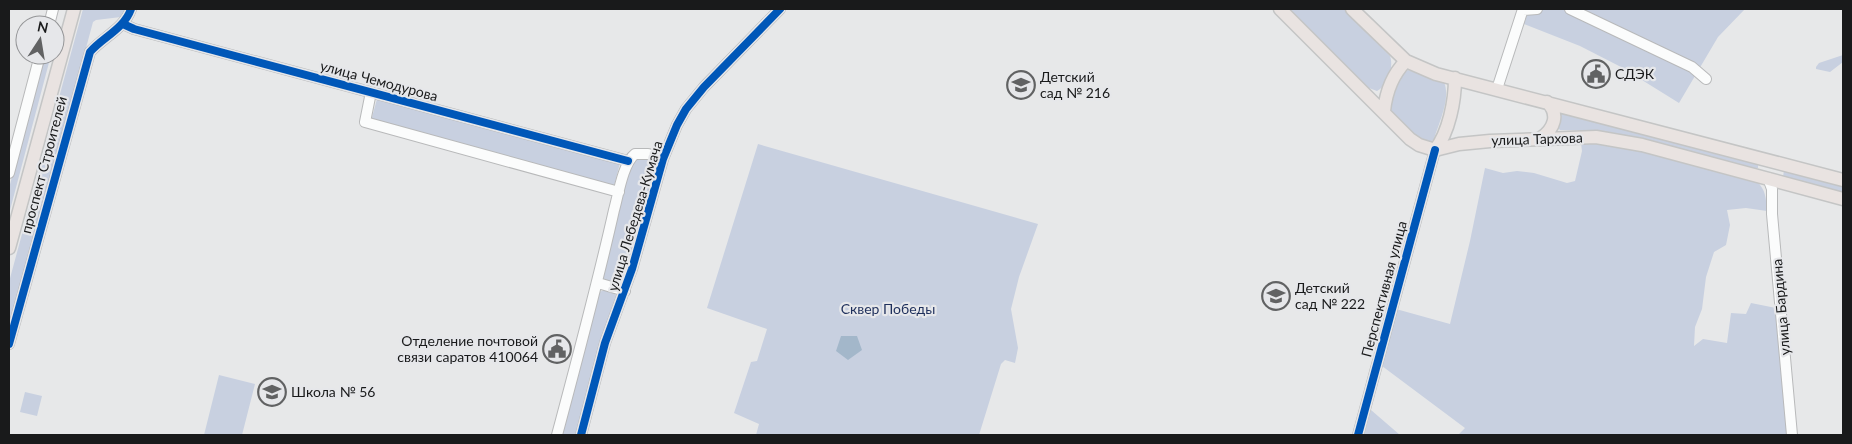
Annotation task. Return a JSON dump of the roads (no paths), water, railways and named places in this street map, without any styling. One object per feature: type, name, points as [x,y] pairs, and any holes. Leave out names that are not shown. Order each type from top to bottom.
[{"type":"main road","name":"проспект Строителей","points":[[9,248],[74,9]]},
{"type":"main road","points":[[1280,9],[1419,146],[1435,150],[1442,140],[1455,93],[1454,78]]},
{"type":"main road","name":"улица Тархова","points":[[1352,9],[1406,61],[1436,74],[1843,180]]},
{"type":"main road","points":[[1384,111],[1386,93],[1398,68],[1406,61]]},
{"type":"main road","points":[[1541,138],[1551,129],[1554,120],[1554,109],[1547,102]]},
{"type":"main road","name":"улица Тархова","points":[[1435,150],[1459,144],[1541,138],[1596,137],[1642,145],[1843,199]]},
{"type":"main road","points":[[1768,178],[1770,162]]},
{"type":"street","name":"проспект Строителей","points":[[9,344],[90,52],[98,43],[123,24],[131,9]]},
{"type":"street","name":"улица Лебедева-Кумача","points":[[581,435],[605,343],[625,291],[663,159],[677,125],[686,109],[704,86],[780,9]]},
{"type":"street","points":[[1497,89],[1523,9],[1537,9]]},
{"type":"street","points":[[1570,9],[1692,67],[1706,79]]},
{"type":"street","name":"улица Чемодурова","points":[[123,24],[134,29],[628,161]]},
{"type":"street","points":[[9,173],[37,65]]},
{"type":"street","name":"улица Чемодурова","points":[[370,92],[365,122],[619,192]]},
{"type":"street","name":"Перспективная улица","points":[[1358,435],[1435,150]]},
{"type":"street","points":[[628,161],[635,154],[648,154],[663,159]]},
{"type":"street","name":"улица Лебедева-Кумача","points":[[557,435],[598,283],[628,161]]},
{"type":"street","name":"улица Бардина","points":[[1768,178],[1772,189],[1772,214],[1792,435]]},
{"type":"street","points":[[598,283],[625,291]]},
{"type":"place","name":"СДЭК","points":[[1596,74]]},
{"type":"place","name":"Детский сад № 216","points":[[1021,85]]},
{"type":"place","name":"Детский сад № 222","points":[[1276,296]]},
{"type":"place","name":"Отделение почтовой связи саратов 410064","points":[[557,349]]},
{"type":"place","name":"Школа № 56","points":[[272,392]]},
{"type":"park label","name":"Сквер Победы","points":[[888,309]]}]
